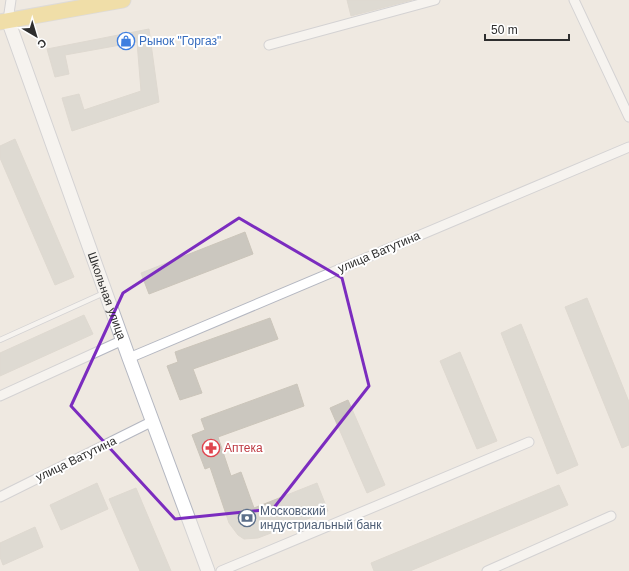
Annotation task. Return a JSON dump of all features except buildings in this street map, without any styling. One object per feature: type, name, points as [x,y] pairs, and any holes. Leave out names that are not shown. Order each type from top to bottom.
[{"type":"main road","points":[[4,21],[124,0]]},
{"type":"street","points":[[4,21],[11,0]]},
{"type":"street","points":[[269,45],[435,0]]},
{"type":"street","points":[[574,0],[629,117]]},
{"type":"street","name":"Школьная улица","points":[[4,21],[106,292],[208,571]]},
{"type":"street","name":"улица Ватутина","points":[[129,358],[629,147]]},
{"type":"street","points":[[0,396],[123,340]]},
{"type":"street","name":"улица Ватутина","points":[[0,497],[152,421]]},
{"type":"street","points":[[221,571],[529,442]]},
{"type":"street","points":[[487,571],[611,516]]},
{"type":"lane","points":[[0,340],[106,292]]},
{"type":"highlighted area","points":[[239,218],[342,278],[369,386],[273,509],[175,519],[71,406],[123,293]]},
{"type":"place","name":"Рынок \"Горгаз\"","points":[[126,41]]},
{"type":"place","name":"Аптека","points":[[211,448]]},
{"type":"place","name":"Московский индустриальный банк","points":[[247,518]]}]
